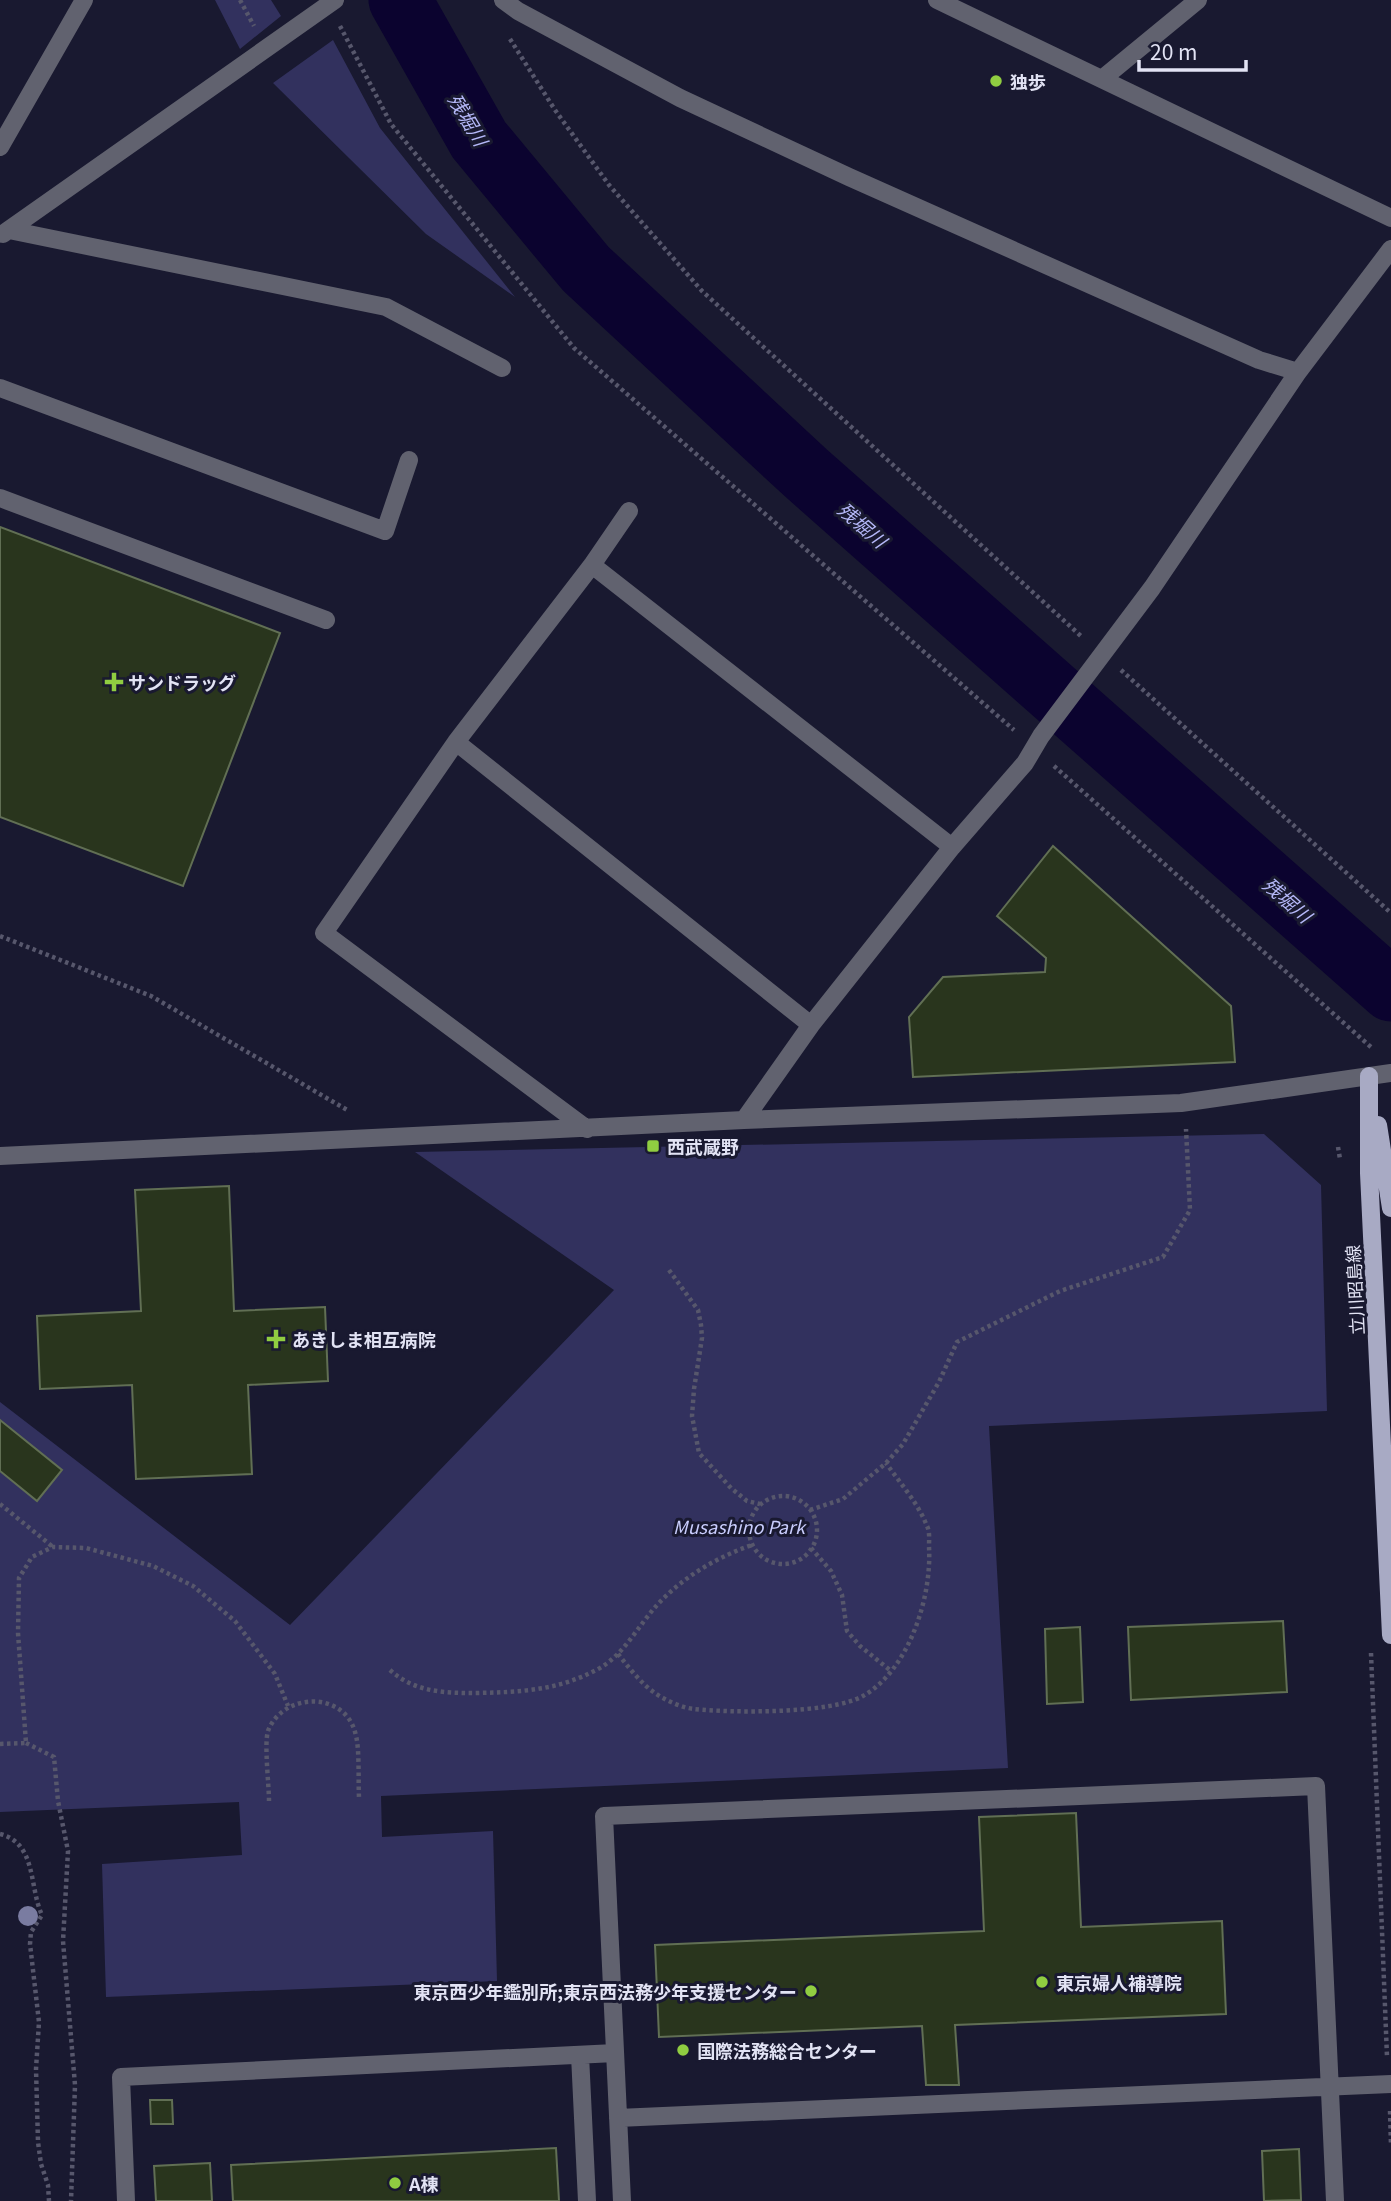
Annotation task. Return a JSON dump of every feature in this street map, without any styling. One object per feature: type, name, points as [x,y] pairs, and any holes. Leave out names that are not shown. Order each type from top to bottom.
[{"type":"main road","points":[[1369,1076],[1391,1208]]},
{"type":"main road","name":"立川昭島線","points":[[1369,1076],[1370,1187],[1391,1635]]},
{"type":"street","points":[[0,147],[84,0]]},
{"type":"street","points":[[503,0],[517,11],[680,98],[849,177],[1247,355],[1298,372]]},
{"type":"street","points":[[937,0],[1391,218]]},
{"type":"street","points":[[1102,79],[1198,0]]},
{"type":"street","points":[[4,233],[332,2]]},
{"type":"street","points":[[4,233],[386,307],[502,368]]},
{"type":"street","points":[[744,1121],[811,1025],[952,847],[1025,763],[1093,653],[1152,588],[1298,372],[1391,249]]},
{"type":"street","points":[[0,387],[385,531],[409,460]]},
{"type":"street","points":[[0,498],[326,620]]},
{"type":"street","points":[[587,1129],[324,933],[456,742],[592,565],[629,511]]},
{"type":"street","points":[[592,565],[952,847]]},
{"type":"street","points":[[456,742],[811,1025]]},
{"type":"street","points":[[0,1156],[1181,1103],[1391,1073]]},
{"type":"street","points":[[622,2201],[604,1816],[1316,1786],[1335,2201]]},
{"type":"street","points":[[126,2201],[121,2077],[615,2053]]},
{"type":"street","points":[[580,2055],[587,2201]]},
{"type":"street","points":[[618,2118],[1391,2084]]},
{"type":"path","points":[[332,2],[391,124],[574,348],[1018,734]]},
{"type":"path","points":[[508,36],[555,110],[609,185],[702,291],[1093,653]]},
{"type":"path","points":[[1117,666],[1391,913]]},
{"type":"path","points":[[1046,760],[1364,1042]]},
{"type":"path","points":[[0,936],[151,996],[395,1138]]},
{"type":"path","points":[[810,1510],[844,1499],[886,1463],[903,1444],[939,1382],[957,1342],[1060,1291],[1163,1257],[1190,1210],[1186,1129]]},
{"type":"path","points":[[669,1270],[698,1310],[701,1325],[702,1338],[692,1416],[699,1453],[731,1488],[747,1500],[760,1504]]},
{"type":"path","points":[[618,1654],[641,1682],[663,1698],[691,1709],[772,1711],[833,1707],[862,1697],[879,1685],[897,1666],[916,1628],[928,1580],[930,1556],[928,1528],[910,1496],[886,1463]]},
{"type":"path","points":[[792,1497],[810,1510],[817,1531],[811,1548],[800,1559],[779,1563],[759,1554],[752,1545],[749,1523],[760,1504],[770,1498],[792,1497]]},
{"type":"path","points":[[0,1504],[53,1547]]},
{"type":"path","points":[[390,1670],[402,1681],[419,1688],[451,1693],[531,1691],[558,1686],[601,1667],[618,1654],[659,1602],[691,1576],[726,1553],[752,1545]]},
{"type":"path","points":[[26,1743],[18,1633],[19,1578],[32,1558],[53,1547],[86,1548],[153,1566],[193,1586],[236,1620],[275,1674],[288,1706]]},
{"type":"path","points":[[811,1548],[831,1571],[842,1595],[848,1631],[860,1646],[891,1671]]},
{"type":"path","points":[[270,1801],[267,1734],[274,1719],[288,1706],[306,1700],[339,1709],[350,1722],[355,1732],[359,1797]]},
{"type":"path","points":[[0,1744],[26,1743],[54,1757],[58,1801],[68,1851],[63,1941],[75,2085],[71,2201]]},
{"type":"path","points":[[0,1834],[9,1837],[26,1856],[32,1870],[36,1903],[43,1915],[31,1932],[30,1944],[39,2022],[36,2069],[38,2142],[49,2201]]},
{"type":"green space","points":[[215,0],[271,0],[281,16],[240,49]]},
{"type":"green space","points":[[333,40],[380,128],[515,297],[426,234],[273,83]]},
{"type":"green space","name":"Musashino Park","points":[[1264,1134],[1321,1185],[1327,1411],[989,1426],[1008,1768],[381,1796],[382,1837],[493,1831],[497,1981],[106,1997],[102,1864],[242,1855],[239,1802],[0,1812],[0,1402],[290,1625],[614,1290],[415,1152]]},
{"type":"building","points":[[0,527],[280,633],[183,886],[0,817]]},
{"type":"building","points":[[1053,846],[1231,1006],[1235,1062],[913,1077],[909,1017],[943,977],[1045,972],[1046,958],[997,916]]},
{"type":"building","points":[[229,1186],[234,1311],[325,1307],[328,1381],[248,1385],[252,1474],[136,1479],[132,1385],[40,1389],[37,1316],[141,1311],[135,1190]]},
{"type":"building","points":[[0,1420],[62,1470],[37,1501],[0,1471]]},
{"type":"building","points":[[1283,1621],[1287,1692],[1131,1700],[1128,1627]]},
{"type":"building","points":[[1080,1627],[1083,1702],[1047,1704],[1045,1629]]},
{"type":"building","points":[[1076,1813],[1081,1927],[1222,1921],[1226,2014],[955,2025],[959,2085],[926,2085],[922,2026],[659,2037],[655,1945],[984,1931],[979,1817]]},
{"type":"building","points":[[150,2100],[172,2100],[173,2124],[151,2124]]},
{"type":"building","name":"A棟","points":[[556,2148],[559,2201],[233,2201],[231,2165]]},
{"type":"building","points":[[1299,2149],[1301,2200],[1264,2201],[1262,2151]]},
{"type":"building","points":[[210,2163],[212,2201],[156,2201],[154,2166]]},
{"type":"waterway","name":"残堀川","points":[[400,0],[479,140],[586,269],[806,473],[1391,990]]},
{"type":"place","name":"独歩","points":[[996,81]]},
{"type":"place","name":"サンドラッグ","points":[[114,682]]},
{"type":"place","name":"西武蔵野","points":[[653,1146]]},
{"type":"place","name":"あきしま相互病院","points":[[276,1339]]},
{"type":"place","name":"東京婦人補導院","points":[[1042,1982]]},
{"type":"place","name":"東京西少年鑑別所;東京西法務少年支援センター","points":[[811,1991]]},
{"type":"place","name":"国際法務総合センター","points":[[683,2050]]},
{"type":"place","name":"A棟","points":[[395,2183]]}]
